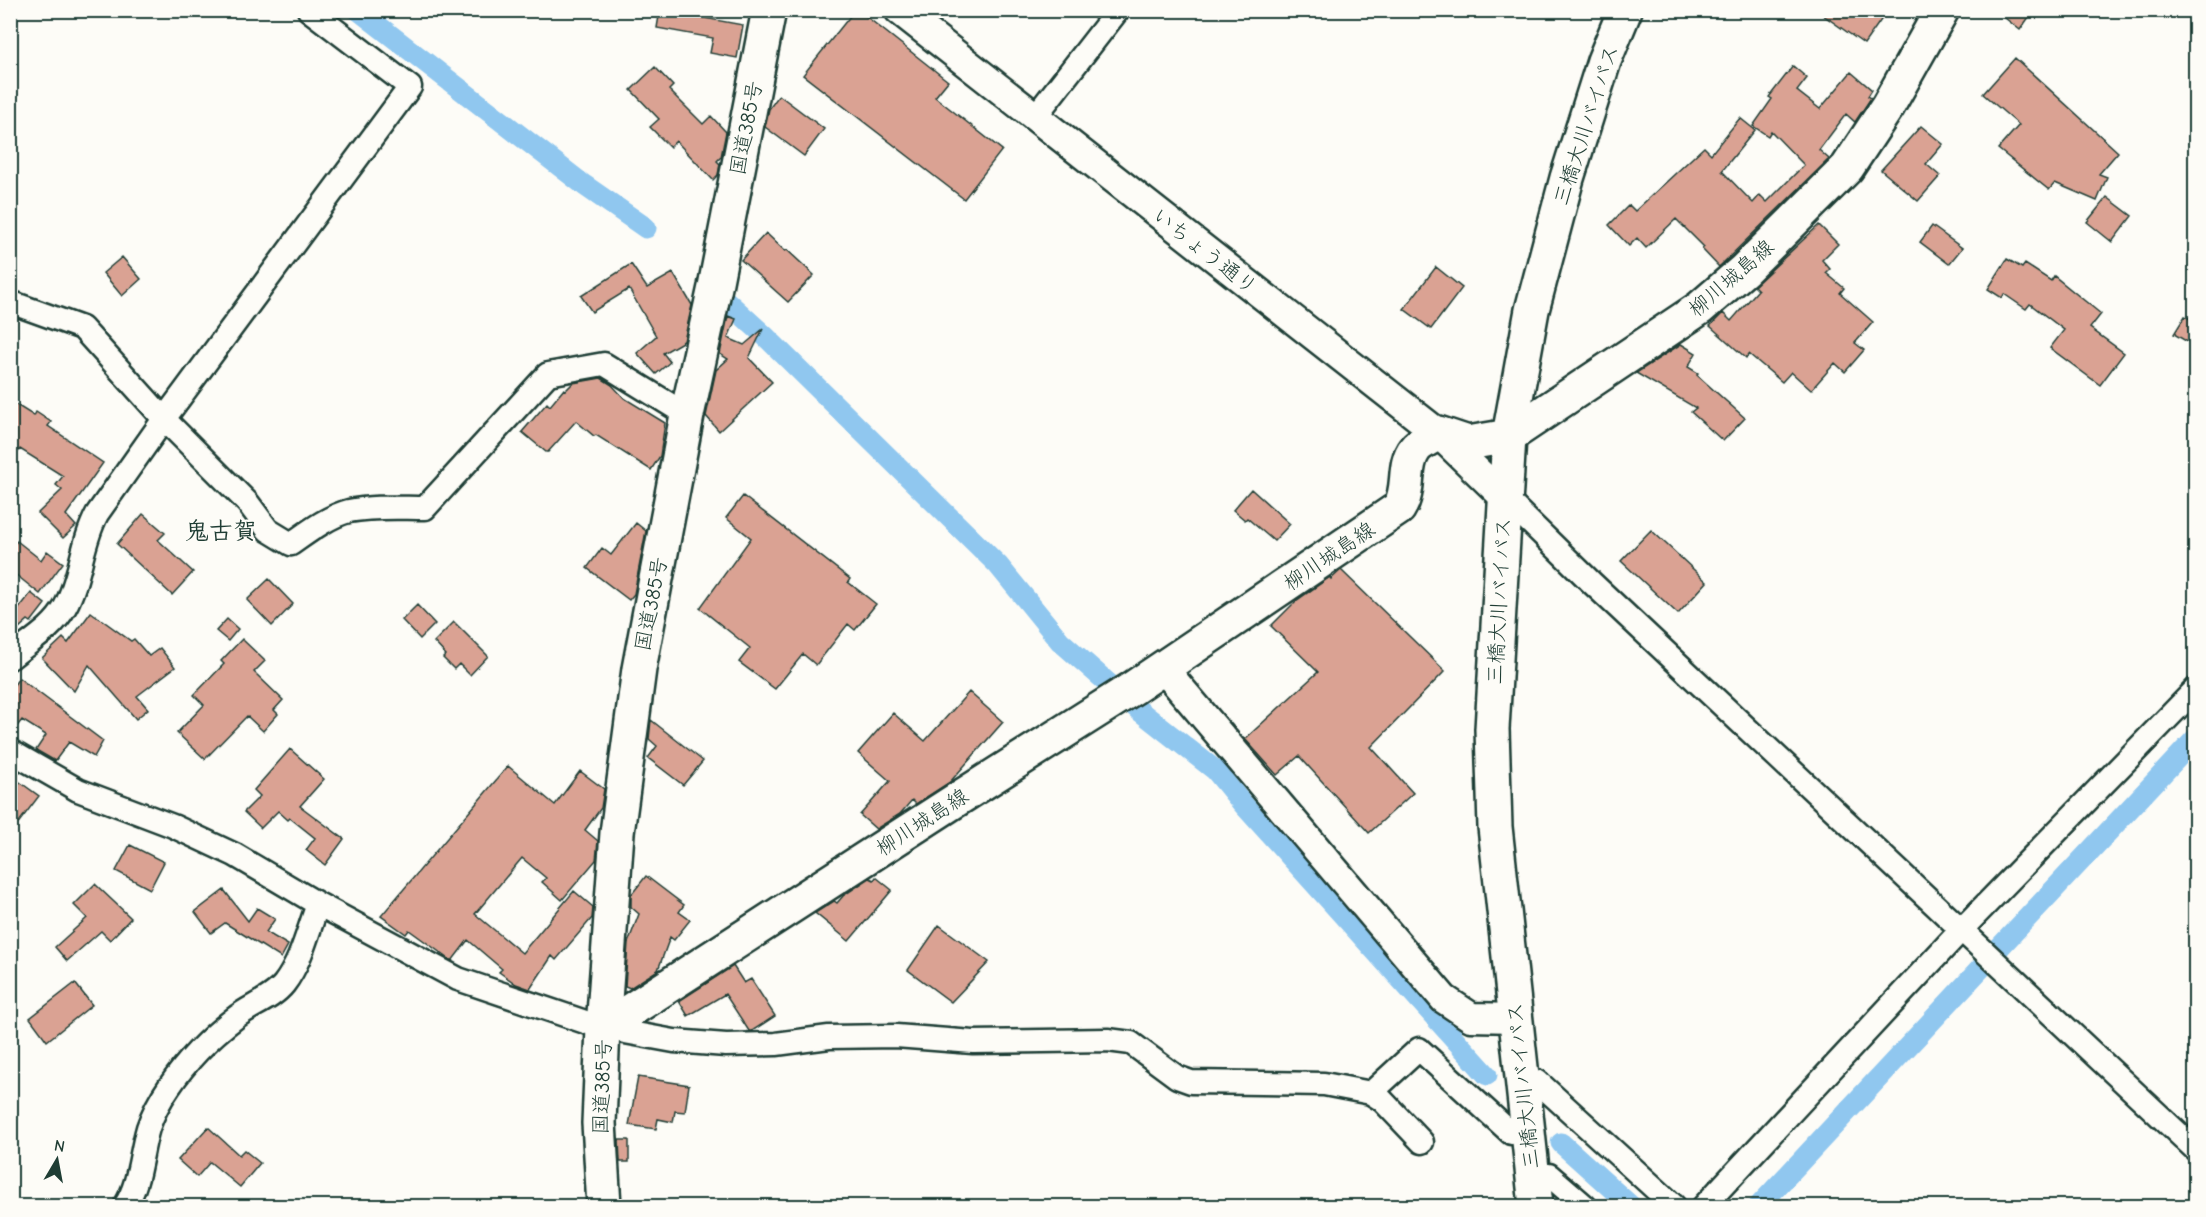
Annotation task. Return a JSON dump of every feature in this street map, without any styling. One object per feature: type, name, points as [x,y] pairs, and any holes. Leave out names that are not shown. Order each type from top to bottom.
[{"type":"main road","name":"国道385号","points":[[604,1206],[599,1123],[603,1034],[617,833],[637,681],[687,415],[715,287],[769,10]]},
{"type":"main road","name":"三橋大川バイパス","points":[[1536,1206],[1495,827],[1492,729],[1509,436],[1532,310],[1566,178],[1604,61],[1625,10]]},
{"type":"main road","name":"柳川城島線","points":[[603,1034],[956,800],[1163,668],[1399,508],[1405,499],[1410,457],[1416,447],[1438,433],[1468,442],[1509,436],[1700,308],[1744,270],[1847,168],[1888,106],[1942,10]]},
{"type":"street","points":[[10,658],[49,628],[65,608],[77,578],[88,531],[93,522],[164,419],[410,87],[309,10]]},
{"type":"street","name":"いちょう通り","points":[[899,10],[1438,433],[1505,498]]},
{"type":"street","points":[[1034,118],[1118,10]]},
{"type":"street","points":[[10,303],[82,328],[164,419],[248,503],[268,530],[291,544],[313,529],[347,512],[379,507],[425,508],[548,374],[604,364],[687,415]]},
{"type":"street","points":[[1505,498],[1592,583],[2196,1150]]},
{"type":"street","points":[[1163,668],[1444,999],[1471,1017],[1516,1018]]},
{"type":"street","points":[[1704,1206],[1961,930],[2196,689]]},
{"type":"street","points":[[10,751],[78,790],[173,826],[235,855],[318,904],[458,979],[603,1034],[726,1045],[776,1044],[829,1037],[896,1036],[973,1042],[1108,1040],[1131,1043],[1177,1077],[1191,1082],[1324,1084],[1371,1093],[1382,1100],[1422,1142]]},
{"type":"street","points":[[125,1206],[133,1193],[148,1128],[167,1089],[180,1071],[235,1017],[282,986],[295,966],[318,904]]},
{"type":"street","points":[[1371,1093],[1419,1049],[1511,1133]]},
{"type":"street","points":[[1537,1081],[1674,1206]]},
{"type":"street","points":[[1549,1175],[1585,1206]]},
{"type":"building","points":[[660,10],[694,10],[693,16],[743,25],[737,58],[710,53],[713,38],[657,28]]},
{"type":"building","points":[[855,10],[858,10],[948,81],[935,97],[1002,150],[964,199],[803,75]]},
{"type":"building","points":[[1816,10],[1888,10],[1864,44]]},
{"type":"building","points":[[1995,10],[2034,10],[2020,30]]},
{"type":"building","points":[[2015,58],[2118,152],[2099,174],[2107,177],[2097,201],[2055,183],[2049,190],[1998,149],[2019,125],[1983,94]]},
{"type":"building","points":[[1793,66],[1807,78],[1797,91],[1820,109],[1851,72],[1872,90],[1868,96],[1871,98],[1855,122],[1846,114],[1819,150],[1829,159],[1719,267],[1702,249],[1704,247],[1676,219],[1646,248],[1637,238],[1629,246],[1609,225],[1629,205],[1635,211],[1704,147],[1711,154],[1740,118],[1755,130],[1722,171],[1753,203],[1760,195],[1767,202],[1804,165],[1771,131],[1768,136],[1753,126],[1772,99],[1769,97]]},
{"type":"building","points":[[655,67],[673,86],[669,90],[703,124],[711,116],[726,132],[721,157],[717,161],[720,164],[718,175],[713,180],[676,141],[670,147],[650,127],[659,119],[631,90]]},
{"type":"building","points":[[779,95],[824,129],[804,156],[765,127],[769,109]]},
{"type":"building","points":[[1921,126],[1943,144],[1926,164],[1940,176],[1918,201],[1881,170]]},
{"type":"building","points":[[2107,197],[2132,216],[2112,242],[2087,222]]},
{"type":"building","points":[[1819,225],[1838,244],[1822,260],[1830,269],[1826,273],[1844,288],[1840,293],[1873,322],[1855,343],[1864,350],[1845,372],[1835,363],[1811,390],[1791,372],[1782,382],[1749,354],[1746,358],[1710,326],[1723,313],[1731,321],[1758,290],[1754,286]]},
{"type":"building","points":[[1932,226],[1962,248],[1949,264],[1920,242]]},
{"type":"building","points":[[766,233],[814,275],[788,302],[741,260]]},
{"type":"building","points":[[122,257],[141,279],[122,296],[103,273]]},
{"type":"building","points":[[2007,259],[2022,268],[2025,264],[2051,281],[2054,276],[2101,314],[2090,328],[2124,353],[2100,385],[2050,348],[2064,330],[2030,304],[2026,309],[2004,294],[2002,298],[1988,289]]},
{"type":"building","points":[[631,264],[647,288],[673,273],[692,305],[684,341],[663,353],[670,362],[656,374],[637,353],[656,336],[629,289],[592,312],[581,296]]},
{"type":"building","points":[[1436,267],[1462,288],[1431,329],[1404,309]]},
{"type":"building","points":[[728,316],[736,319],[728,338],[744,345],[763,329],[749,358],[772,382],[719,431],[706,416],[716,370],[728,359],[720,354]]},
{"type":"building","points":[[2185,316],[2196,322],[2196,347],[2174,334]]},
{"type":"building","points":[[1681,344],[1696,353],[1688,367],[1698,373],[1697,375],[1745,418],[1723,441],[1691,412],[1696,408],[1636,373]]},
{"type":"building","points":[[601,378],[612,385],[624,398],[665,423],[660,456],[651,470],[596,435],[594,436],[576,421],[548,452],[522,432],[547,403],[550,406],[564,389],[566,390],[573,383]]},
{"type":"building","points":[[10,401],[34,416],[36,412],[51,422],[48,426],[103,463],[66,515],[76,526],[63,538],[38,513],[62,490],[56,485],[63,476],[20,449],[10,463]]},
{"type":"building","points":[[1251,489],[1290,524],[1274,541],[1247,518],[1245,520],[1233,510]]},
{"type":"building","points":[[743,496],[850,579],[848,582],[876,604],[855,630],[848,624],[816,665],[803,654],[775,689],[739,662],[750,648],[700,608],[751,538],[726,518]]},
{"type":"building","points":[[143,514],[165,533],[158,540],[193,572],[172,595],[117,544]]},
{"type":"building","points":[[636,523],[646,531],[634,594],[629,600],[587,568],[602,548],[611,555]]},
{"type":"building","points":[[1651,530],[1707,582],[1678,614],[1621,561]]},
{"type":"building","points":[[17,541],[41,560],[47,551],[63,563],[40,594],[10,570],[10,549]]},
{"type":"building","points":[[1341,570],[1445,671],[1371,747],[1413,793],[1369,833],[1299,756],[1277,775],[1245,739],[1318,672],[1271,626],[1296,601]]},
{"type":"building","points":[[269,579],[293,604],[272,626],[247,600]]},
{"type":"building","points":[[31,593],[45,604],[31,622],[28,620],[10,636],[10,620]]},
{"type":"building","points":[[417,605],[435,624],[420,639],[402,620]]},
{"type":"building","points":[[91,612],[131,641],[134,639],[149,656],[160,648],[175,667],[137,696],[148,709],[136,719],[89,665],[74,691],[42,658],[63,638],[68,643]]},
{"type":"building","points":[[227,619],[238,629],[228,641],[216,631]]},
{"type":"building","points":[[454,622],[488,656],[470,675],[459,664],[454,669],[443,658],[446,655],[434,642]]},
{"type":"building","points":[[242,639],[265,661],[254,672],[283,700],[274,710],[278,714],[263,731],[247,716],[205,759],[177,733],[204,705],[194,695],[224,664],[221,661]]},
{"type":"building","points":[[19,678],[103,741],[94,757],[69,742],[55,761],[36,750],[46,735],[22,720],[10,735],[10,690]]},
{"type":"building","points":[[969,692],[1003,722],[950,782],[916,804],[912,800],[900,814],[876,829],[860,815],[890,781],[858,753],[893,713],[925,741]]},
{"type":"building","points":[[651,720],[703,761],[683,785],[648,758],[657,746],[649,739]]},
{"type":"building","points":[[290,749],[324,779],[300,806],[344,839],[325,865],[306,850],[315,838],[290,818],[288,820],[278,811],[261,828],[244,812],[260,796],[254,790]]},
{"type":"building","points":[[508,766],[555,805],[580,771],[604,789],[601,808],[585,830],[598,841],[596,860],[562,900],[542,882],[546,878],[522,858],[475,914],[522,953],[574,891],[593,907],[592,918],[556,960],[552,956],[530,989],[516,984],[499,972],[502,969],[468,940],[452,961],[409,930],[406,934],[381,916]]},
{"type":"building","points":[[17,780],[39,796],[10,834],[10,788]]},
{"type":"building","points":[[130,845],[164,862],[150,889],[116,871]]},
{"type":"building","points":[[646,876],[684,905],[679,912],[690,920],[674,940],[670,937],[658,970],[630,988],[625,986],[628,943],[639,914],[631,907],[631,895]]},
{"type":"building","points":[[876,877],[892,890],[849,941],[815,913],[834,901],[837,903],[843,896],[870,878],[874,880]]},
{"type":"building","points":[[95,884],[131,918],[110,940],[101,931],[67,961],[55,947],[87,918],[74,905]]},
{"type":"building","points":[[224,890],[248,921],[257,908],[275,919],[266,932],[288,945],[281,958],[225,923],[211,933],[195,912]]},
{"type":"building","points":[[939,925],[989,962],[951,1002],[908,970]]},
{"type":"building","points":[[733,966],[744,983],[751,979],[775,1016],[752,1031],[749,1031],[725,994],[688,1016],[679,1001]]},
{"type":"building","points":[[75,983],[92,1005],[47,1041],[30,1018]]},
{"type":"building","points":[[638,1077],[689,1085],[685,1112],[675,1111],[673,1122],[658,1119],[656,1129],[629,1125]]},
{"type":"building","points":[[208,1127],[239,1155],[244,1150],[260,1163],[240,1187],[210,1162],[197,1177],[178,1160]]},
{"type":"building","points":[[619,1140],[629,1140],[629,1162],[620,1162]]},
{"type":"waterway","points":[[358,10],[584,185],[646,228]]},
{"type":"waterway","points":[[722,297],[765,336],[998,565],[1060,641],[1141,712],[1215,770],[1241,802],[1487,1075]]},
{"type":"waterway","points":[[1999,948],[2196,738]]},
{"type":"waterway","points":[[1759,1206],[1982,967]]},
{"type":"waterway","points":[[1561,1143],[1631,1206]]},
{"type":"district","name":"鬼古賀","points":[[221,531]]}]
